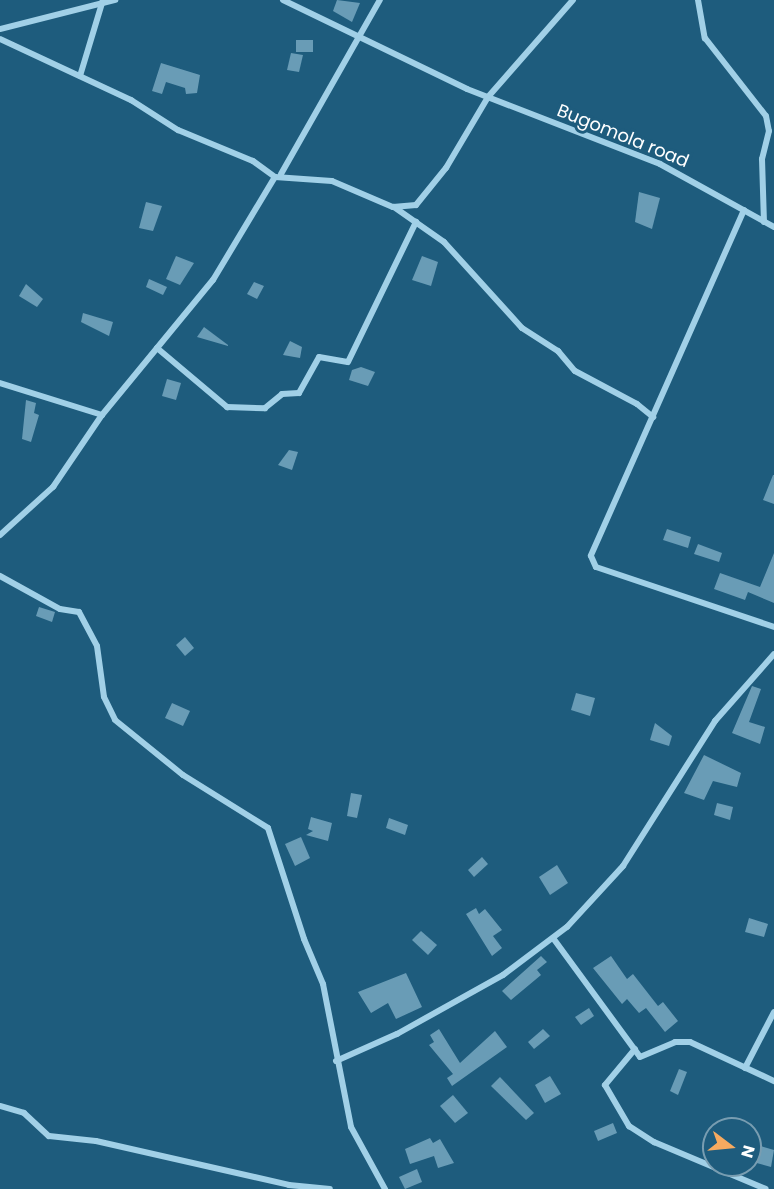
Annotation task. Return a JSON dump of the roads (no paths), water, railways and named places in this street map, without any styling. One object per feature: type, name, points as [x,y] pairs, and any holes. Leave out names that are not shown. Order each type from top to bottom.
[{"type":"street","points":[[0,29],[103,1],[116,0]]},
{"type":"street","name":"Bugomola road","points":[[282,0],[488,97],[660,164],[774,227]]},
{"type":"street","points":[[0,535],[3,527],[53,487],[102,415],[224,265],[380,0]]},
{"type":"street","points":[[393,207],[420,202],[488,97],[573,0]]},
{"type":"street","points":[[698,0],[705,38],[771,125],[762,159],[764,222]]},
{"type":"street","points":[[80,76],[103,1]]},
{"type":"street","points":[[0,39],[80,76],[278,175],[332,181],[393,207],[444,242],[522,328],[562,354],[577,373],[637,404],[653,417]]},
{"type":"street","points":[[744,210],[653,417],[597,537],[592,562],[774,627]]},
{"type":"street","points":[[156,348],[227,407],[263,409],[282,394],[299,393],[319,357],[348,362],[416,222]]},
{"type":"street","points":[[0,383],[102,415]]},
{"type":"street","points":[[0,576],[60,609],[79,612],[97,646],[104,697],[114,720],[183,775],[268,828],[304,939],[324,984],[336,1061],[353,1132],[385,1189]]},
{"type":"street","points":[[336,1061],[397,1034],[503,975],[553,938],[623,866],[716,721],[774,654]]},
{"type":"street","points":[[553,938],[635,1050],[644,1057],[687,1042],[774,1081]]},
{"type":"street","points":[[745,1068],[774,1012]]},
{"type":"street","points":[[635,1050],[605,1085],[629,1126],[654,1142],[766,1189]]},
{"type":"street","points":[[0,1106],[24,1113],[49,1136],[96,1141],[289,1185],[330,1189]]}]
